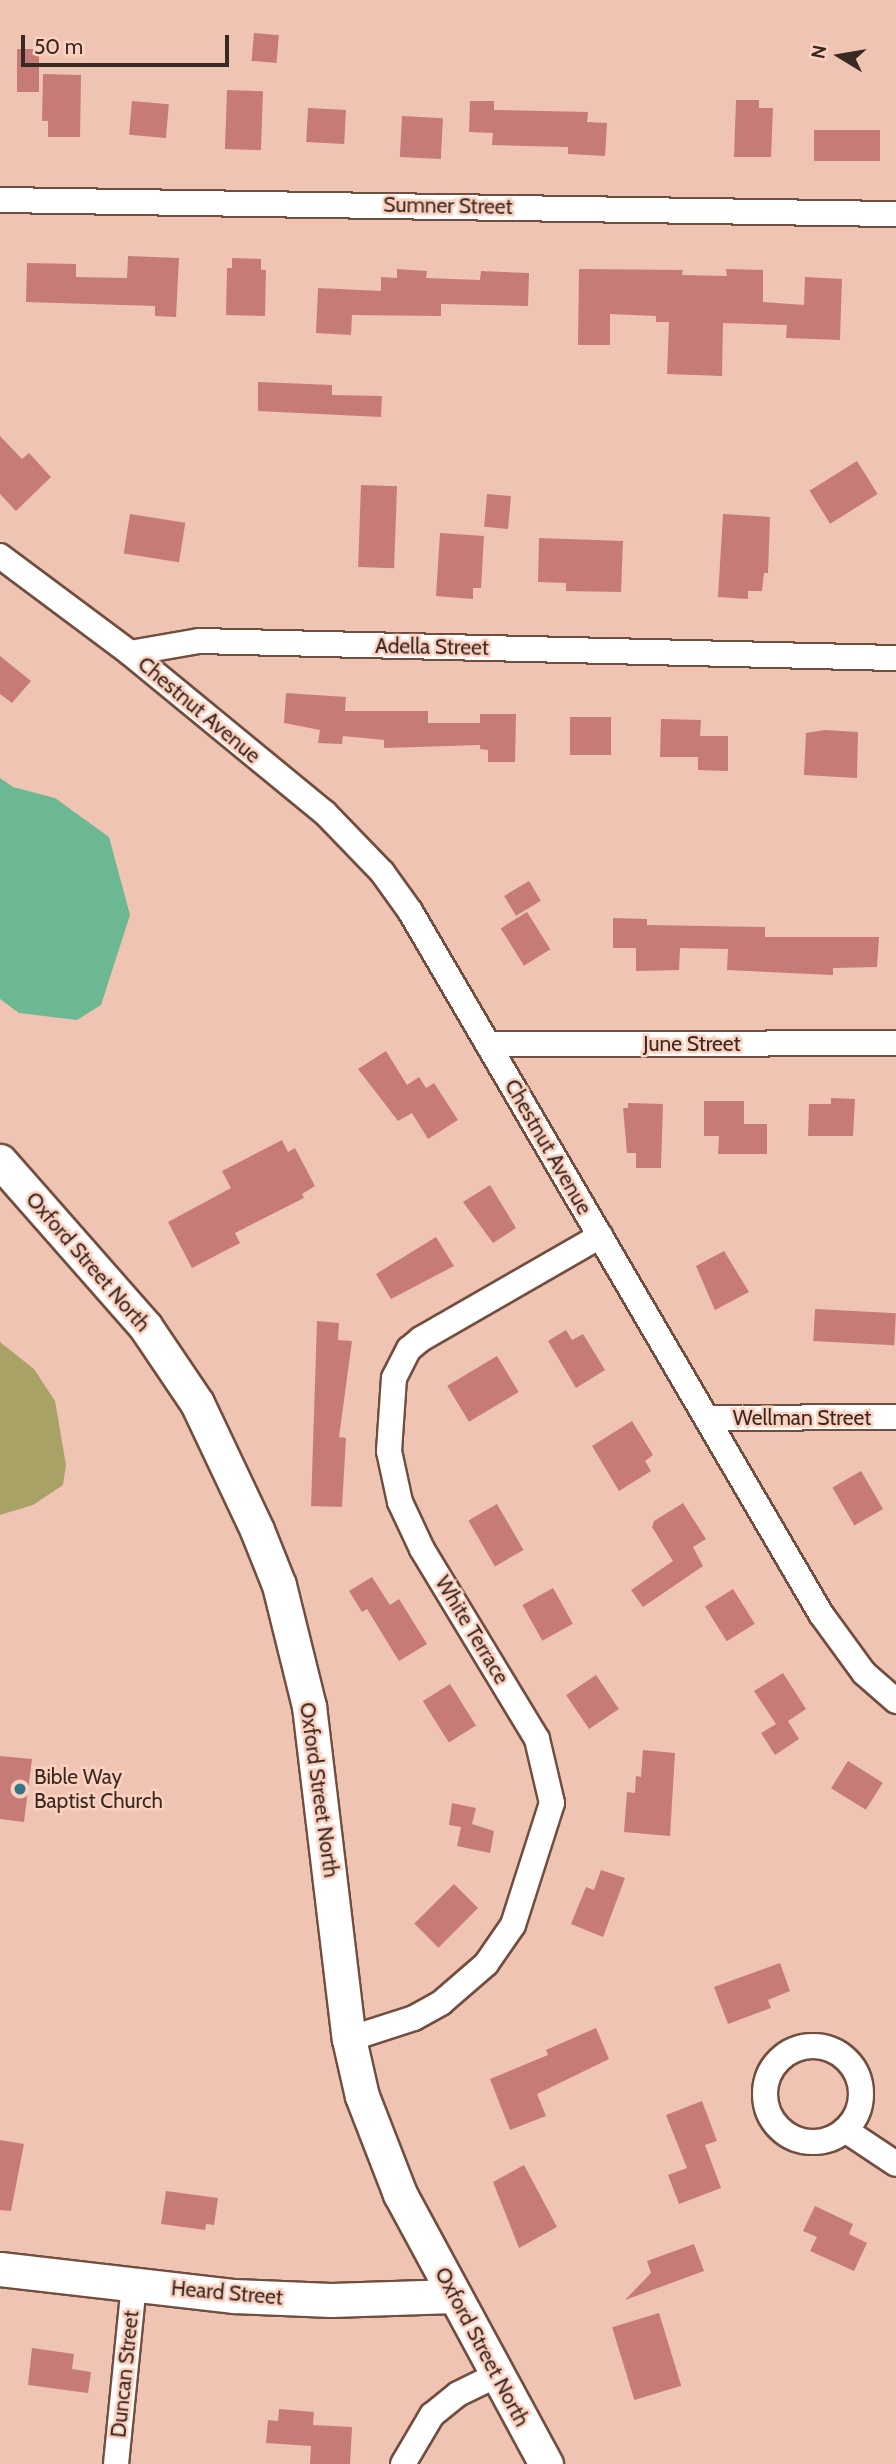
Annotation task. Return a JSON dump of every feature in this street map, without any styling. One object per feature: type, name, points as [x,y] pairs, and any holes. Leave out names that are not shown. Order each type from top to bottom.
[{"type":"street","name":"Sumner Street","points":[[0,200],[896,214]]},
{"type":"street","points":[[0,556],[130,653]]},
{"type":"street","name":"Adella Street","points":[[130,653],[199,641],[896,658]]},
{"type":"street","name":"Chestnut Avenue","points":[[130,653],[325,813],[382,872],[410,911],[841,1644],[896,1701]]},
{"type":"street","name":"June Street","points":[[488,1044],[896,1043]]},
{"type":"street","name":"Oxford Street North","points":[[0,1161],[145,1326],[197,1403],[234,1475],[275,1574],[296,1644],[320,1774],[349,2039],[378,2145],[454,2296],[546,2464]]},
{"type":"street","name":"White Terrace","points":[[349,2039],[414,2018],[441,2003],[486,1964],[513,1925],[552,1803],[537,1739],[422,1549],[400,1502],[389,1451],[394,1378],[409,1349],[421,1339],[600,1236]]},
{"type":"street","name":"Wellman Street","points":[[707,1419],[896,1417]]},
{"type":"street","points":[[845,2130],[896,2164]]},
{"type":"street","name":"Heard Street","points":[[0,2269],[234,2296],[331,2300],[454,2296]]},
{"type":"street","name":"Duncan Street","points":[[116,2464],[134,2284]]},
{"type":"street","points":[[403,2464],[432,2415],[497,2375]]},
{"type":"shaded area","points":[[0,778],[13,787],[55,798],[109,837],[130,915],[101,1005],[77,1020],[19,1013],[0,999]]},
{"type":"shaded area","points":[[0,1342],[34,1369],[55,1401],[66,1465],[63,1485],[33,1505],[0,1515]]},
{"type":"building","points":[[254,33],[279,35],[276,63],[252,61]]},
{"type":"building","points":[[17,49],[39,49],[39,92],[17,92]]},
{"type":"building","points":[[43,74],[81,75],[80,137],[48,137],[48,121],[42,121]]},
{"type":"building","points":[[227,90],[263,91],[261,150],[225,149]]},
{"type":"building","points":[[736,100],[759,100],[759,108],[773,108],[771,157],[734,157]]},
{"type":"building","points":[[132,101],[169,104],[166,138],[129,135]]},
{"type":"building","points":[[470,101],[494,101],[494,110],[588,112],[587,122],[607,123],[605,156],[568,154],[568,147],[492,145],[493,133],[469,132]]},
{"type":"building","points":[[308,108],[346,110],[344,144],[306,142]]},
{"type":"building","points":[[402,116],[443,118],[441,159],[400,157]]},
{"type":"building","points":[[814,130],[880,130],[880,161],[814,161]]},
{"type":"building","points":[[128,256],[179,258],[176,317],[155,316],[155,306],[26,302],[27,263],[76,264],[76,277],[127,278]]},
{"type":"building","points":[[232,258],[261,259],[261,270],[266,270],[265,316],[226,315],[227,268],[232,268]]},
{"type":"building","points":[[397,269],[427,271],[426,278],[480,280],[481,271],[529,273],[528,306],[441,304],[441,316],[352,315],[351,335],[316,333],[318,288],[381,291],[381,277],[397,278]]},
{"type":"building","points":[[579,269],[683,270],[682,275],[727,276],[726,269],[763,270],[763,302],[804,305],[805,277],[842,279],[840,340],[786,338],[787,325],[723,323],[722,376],[667,374],[669,322],[656,322],[656,316],[610,314],[610,345],[578,345]]},
{"type":"building","points":[[258,382],[332,385],[332,395],[382,396],[381,417],[258,411]]},
{"type":"building","points":[[0,436],[22,459],[29,453],[51,477],[16,511],[0,494]]},
{"type":"building","points":[[857,461],[878,494],[830,524],[810,491]]},
{"type":"building","points":[[361,485],[397,486],[394,568],[358,567]]},
{"type":"building","points":[[487,494],[511,496],[508,529],[484,527]]},
{"type":"building","points":[[130,514],[185,523],[179,562],[124,554]]},
{"type":"building","points":[[723,514],[770,517],[768,573],[764,573],[762,591],[748,591],[748,599],[718,597]]},
{"type":"building","points":[[440,533],[484,536],[481,588],[473,588],[473,599],[436,596]]},
{"type":"building","points":[[539,538],[623,541],[621,592],[566,591],[566,583],[538,582]]},
{"type":"building","points":[[0,656],[31,681],[12,703],[0,694]]},
{"type":"building","points":[[286,693],[346,697],[345,711],[428,711],[428,723],[480,723],[480,714],[516,714],[515,762],[488,762],[488,750],[480,749],[480,745],[384,748],[384,740],[343,736],[342,744],[318,743],[320,730],[284,723]]},
{"type":"building","points":[[570,717],[611,717],[611,755],[570,755]]},
{"type":"building","points":[[661,719],[701,720],[700,736],[728,736],[728,771],[698,770],[698,757],[660,757]]},
{"type":"building","points":[[825,730],[858,732],[857,778],[804,775],[806,733]]},
{"type":"building","points":[[529,881],[541,901],[516,916],[504,896]]},
{"type":"building","points":[[527,912],[550,949],[524,966],[501,928]]},
{"type":"building","points":[[613,918],[647,919],[647,925],[765,927],[765,937],[879,937],[877,967],[833,968],[833,975],[727,970],[728,949],[680,948],[679,970],[636,971],[636,948],[613,948]]},
{"type":"building","points":[[386,1051],[407,1085],[419,1077],[426,1088],[434,1083],[458,1120],[428,1139],[412,1113],[398,1121],[358,1069]]},
{"type":"building","points":[[831,1098],[855,1099],[853,1136],[808,1136],[809,1104],[831,1104]]},
{"type":"building","points":[[704,1101],[744,1101],[744,1124],[767,1124],[767,1154],[718,1154],[719,1136],[704,1136]]},
{"type":"building","points":[[628,1103],[663,1104],[661,1168],[636,1168],[636,1153],[627,1153],[623,1108],[628,1108]]},
{"type":"building","points":[[282,1140],[288,1152],[295,1148],[315,1186],[302,1194],[304,1198],[235,1233],[240,1243],[192,1268],[168,1222],[231,1188],[222,1171]]},
{"type":"building","points":[[490,1185],[516,1228],[493,1243],[463,1202]]},
{"type":"building","points":[[436,1237],[454,1266],[391,1299],[376,1274]]},
{"type":"building","points":[[724,1251],[749,1292],[715,1310],[696,1266]]},
{"type":"building","points":[[815,1309],[896,1313],[894,1345],[813,1341]]},
{"type":"building","points":[[317,1321],[339,1323],[338,1340],[352,1341],[339,1437],[346,1438],[342,1507],[311,1506]]},
{"type":"building","points":[[566,1330],[572,1340],[583,1334],[605,1370],[576,1388],[548,1341]]},
{"type":"building","points":[[497,1356],[519,1392],[469,1422],[447,1386]]},
{"type":"building","points":[[632,1421],[653,1455],[645,1461],[651,1471],[619,1491],[592,1446]]},
{"type":"building","points":[[861,1471],[883,1509],[854,1526],[832,1488]]},
{"type":"building","points":[[683,1503],[706,1539],[693,1547],[703,1566],[643,1607],[631,1590],[673,1561],[652,1527],[654,1521]]},
{"type":"building","points":[[497,1504],[524,1550],[495,1566],[468,1520]]},
{"type":"building","points":[[372,1577],[390,1605],[399,1599],[427,1644],[399,1661],[367,1609],[362,1612],[349,1591]]},
{"type":"building","points":[[553,1588],[573,1624],[542,1641],[522,1605]]},
{"type":"building","points":[[733,1589],[755,1624],[727,1641],[705,1606]]},
{"type":"building","points":[[783,1673],[806,1709],[788,1721],[799,1739],[775,1755],[761,1733],[776,1724],[754,1691]]},
{"type":"building","points":[[596,1675],[619,1709],[589,1729],[566,1695]]},
{"type":"building","points":[[450,1684],[476,1726],[449,1743],[423,1701]]},
{"type":"building","points":[[643,1750],[675,1753],[670,1836],[624,1832],[627,1792],[635,1793],[636,1776],[641,1777]]},
{"type":"building","name":"Bible Way Baptist Church","points":[[0,1756],[32,1759],[24,1822],[0,1819]]},
{"type":"building","points":[[848,1761],[883,1783],[866,1810],[831,1788]]},
{"type":"building","points":[[452,1803],[476,1808],[472,1824],[494,1831],[490,1853],[457,1846],[461,1827],[449,1825]]},
{"type":"building","points":[[601,1870],[625,1878],[603,1937],[571,1924],[586,1887],[594,1890]]},
{"type":"building","points":[[454,1884],[478,1908],[438,1948],[414,1924]]},
{"type":"building","points":[[780,1963],[790,1991],[768,2000],[771,2008],[728,2024],[714,1987]]},
{"type":"building","points":[[596,2028],[609,2059],[537,2094],[546,2116],[510,2130],[490,2079],[548,2055],[546,2050]]},
{"type":"building","points":[[702,2101],[717,2141],[705,2145],[721,2188],[679,2204],[668,2175],[687,2168],[666,2115]]},
{"type":"building","points":[[0,2140],[24,2144],[11,2211],[0,2210]]},
{"type":"building","points":[[524,2165],[557,2227],[519,2248],[493,2182]]},
{"type":"building","points":[[166,2191],[218,2198],[214,2225],[206,2224],[205,2230],[161,2224]]},
{"type":"building","points":[[815,2206],[853,2224],[849,2234],[867,2243],[854,2271],[810,2251],[817,2237],[803,2231]]},
{"type":"building","points":[[694,2244],[704,2271],[625,2300],[651,2273],[647,2261]]},
{"type":"building","points":[[659,2313],[681,2386],[634,2400],[612,2327]]},
{"type":"building","points":[[32,2348],[74,2354],[72,2369],[91,2372],[88,2393],[28,2385]]},
{"type":"building","points":[[279,2409],[314,2412],[313,2425],[352,2427],[350,2464],[310,2464],[311,2446],[266,2443],[268,2420],[278,2421]]},
{"type":"place","name":"Bible Way Baptist Church","points":[[20,1789]]}]
